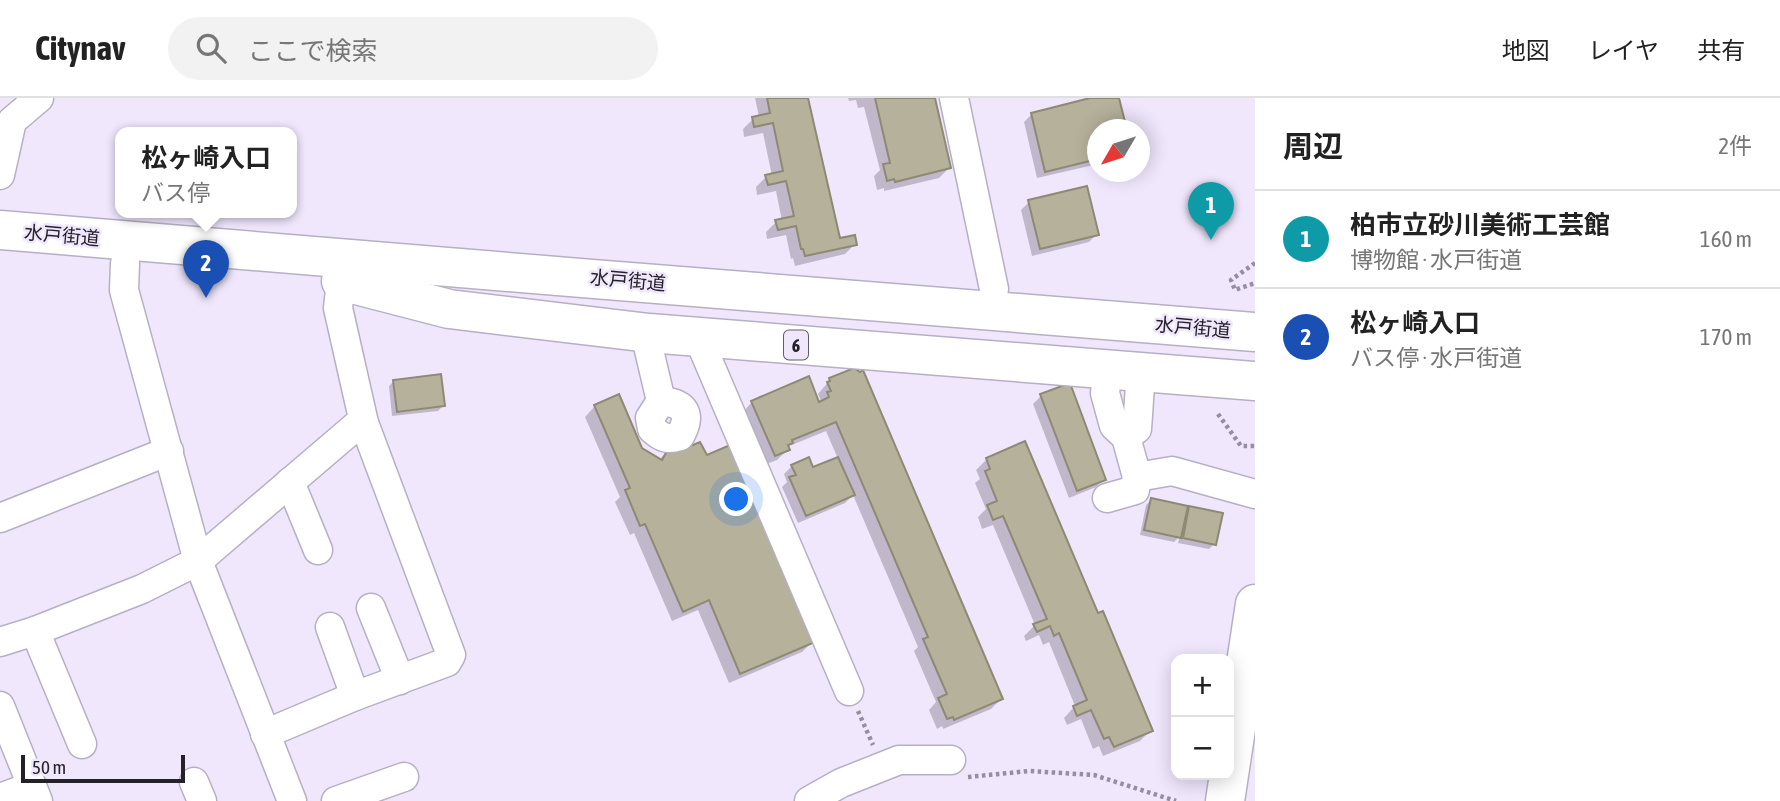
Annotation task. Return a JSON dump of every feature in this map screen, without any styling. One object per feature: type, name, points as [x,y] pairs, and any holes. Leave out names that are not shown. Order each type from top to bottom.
[{"type":"highway","name":"水戸街道","points":[[0,229],[416,266],[581,276],[1255,356]]},
{"type":"highway","name":"6","points":[[267,253],[321,245],[483,249],[995,289],[1245,300]]},
{"type":"highway","name":"水戸街道","points":[[0,253],[341,282],[912,317],[1255,332]]},
{"type":"highway","name":"6","points":[[341,282],[449,309],[649,333],[1255,380]]},
{"type":"highway","points":[[1225,801],[1255,604]]},
{"type":"street","points":[[0,175],[12,121],[39,98]]},
{"type":"street","points":[[954,98],[995,289]]},
{"type":"street","points":[[125,263],[124,290],[198,561],[292,801]]},
{"type":"street","points":[[265,734],[355,696],[447,663],[451,655],[364,424],[338,308],[341,282]]},
{"type":"street","points":[[649,333],[648,346],[661,401]]},
{"type":"street","points":[[704,338],[704,351],[849,691]]},
{"type":"street","points":[[1107,498],[1135,490],[1137,477],[1126,437],[1137,429],[1125,370]]},
{"type":"street","points":[[0,642],[142,589],[198,561],[356,426],[364,424]]},
{"type":"street","points":[[0,518],[169,451]]},
{"type":"street","points":[[1137,477],[1172,471],[1255,494]]},
{"type":"street","points":[[290,482],[318,550]]},
{"type":"street","points":[[371,608],[400,680]]},
{"type":"street","points":[[330,627],[355,696]]},
{"type":"street","points":[[35,631],[82,744]]},
{"type":"street","points":[[0,706],[35,793],[0,798]]},
{"type":"street","points":[[809,801],[841,783],[899,760],[951,760]]},
{"type":"street","points":[[336,801],[404,777]]},
{"type":"path","points":[[1255,263],[1231,280],[1245,300],[1255,284]]},
{"type":"path","points":[[1218,415],[1241,446],[1255,446]]},
{"type":"path","points":[[849,691],[882,766]]},
{"type":"path","points":[[951,760],[956,769],[969,777],[1029,771],[1094,775],[1176,801]]},
{"type":"building","points":[[767,98],[808,98],[840,238],[855,235],[857,245],[805,256],[796,226],[778,230],[775,220],[794,216],[786,181],[768,185],[765,175],[783,171],[773,123],[754,127],[752,117],[770,113]]},
{"type":"building","points":[[875,98],[935,98],[951,168],[895,182],[894,179],[887,181],[883,164],[890,163]]},
{"type":"building","points":[[1090,98],[1119,98],[1124,119],[1087,119],[1087,162],[1045,172],[1031,113]]},
{"type":"building","points":[[1087,186],[1099,235],[1040,249],[1028,200]]},
{"type":"building","points":[[854,368],[860,372],[863,370],[1003,699],[954,720],[953,717],[947,719],[938,698],[947,694],[923,639],[928,637],[836,422],[792,440],[793,443],[788,445],[790,450],[775,456],[751,401],[809,376],[819,402],[829,397],[829,378]]},
{"type":"building","points":[[441,374],[445,406],[397,412],[393,380]]},
{"type":"building","points":[[1070,383],[1106,480],[1077,491],[1040,394]]},
{"type":"building","points":[[619,394],[642,448],[662,460],[668,449],[681,450],[700,442],[707,455],[730,445],[815,642],[740,674],[709,600],[683,612],[645,524],[640,526],[625,490],[630,488],[594,405]]},
{"type":"building","points":[[1025,441],[1098,613],[1103,611],[1153,731],[1114,747],[1109,737],[1104,739],[1091,710],[1077,716],[1073,706],[1087,700],[1059,633],[1054,636],[1050,626],[1037,632],[1033,624],[1047,619],[1003,516],[993,520],[987,505],[997,501],[985,471],[990,469],[986,458]]},
{"type":"building","points":[[809,457],[813,467],[838,457],[855,495],[806,516],[789,477],[796,475],[791,465]]},
{"type":"building","points":[[1151,498],[1188,506],[1181,538],[1144,530]]},
{"type":"building","points":[[1189,506],[1223,513],[1216,545],[1183,538]]},
{"type":"place","name":"柏市立砂川美術工芸館","points":[[1211,240]]},
{"type":"place","name":"松ヶ崎入口","points":[[206,298]]}]
